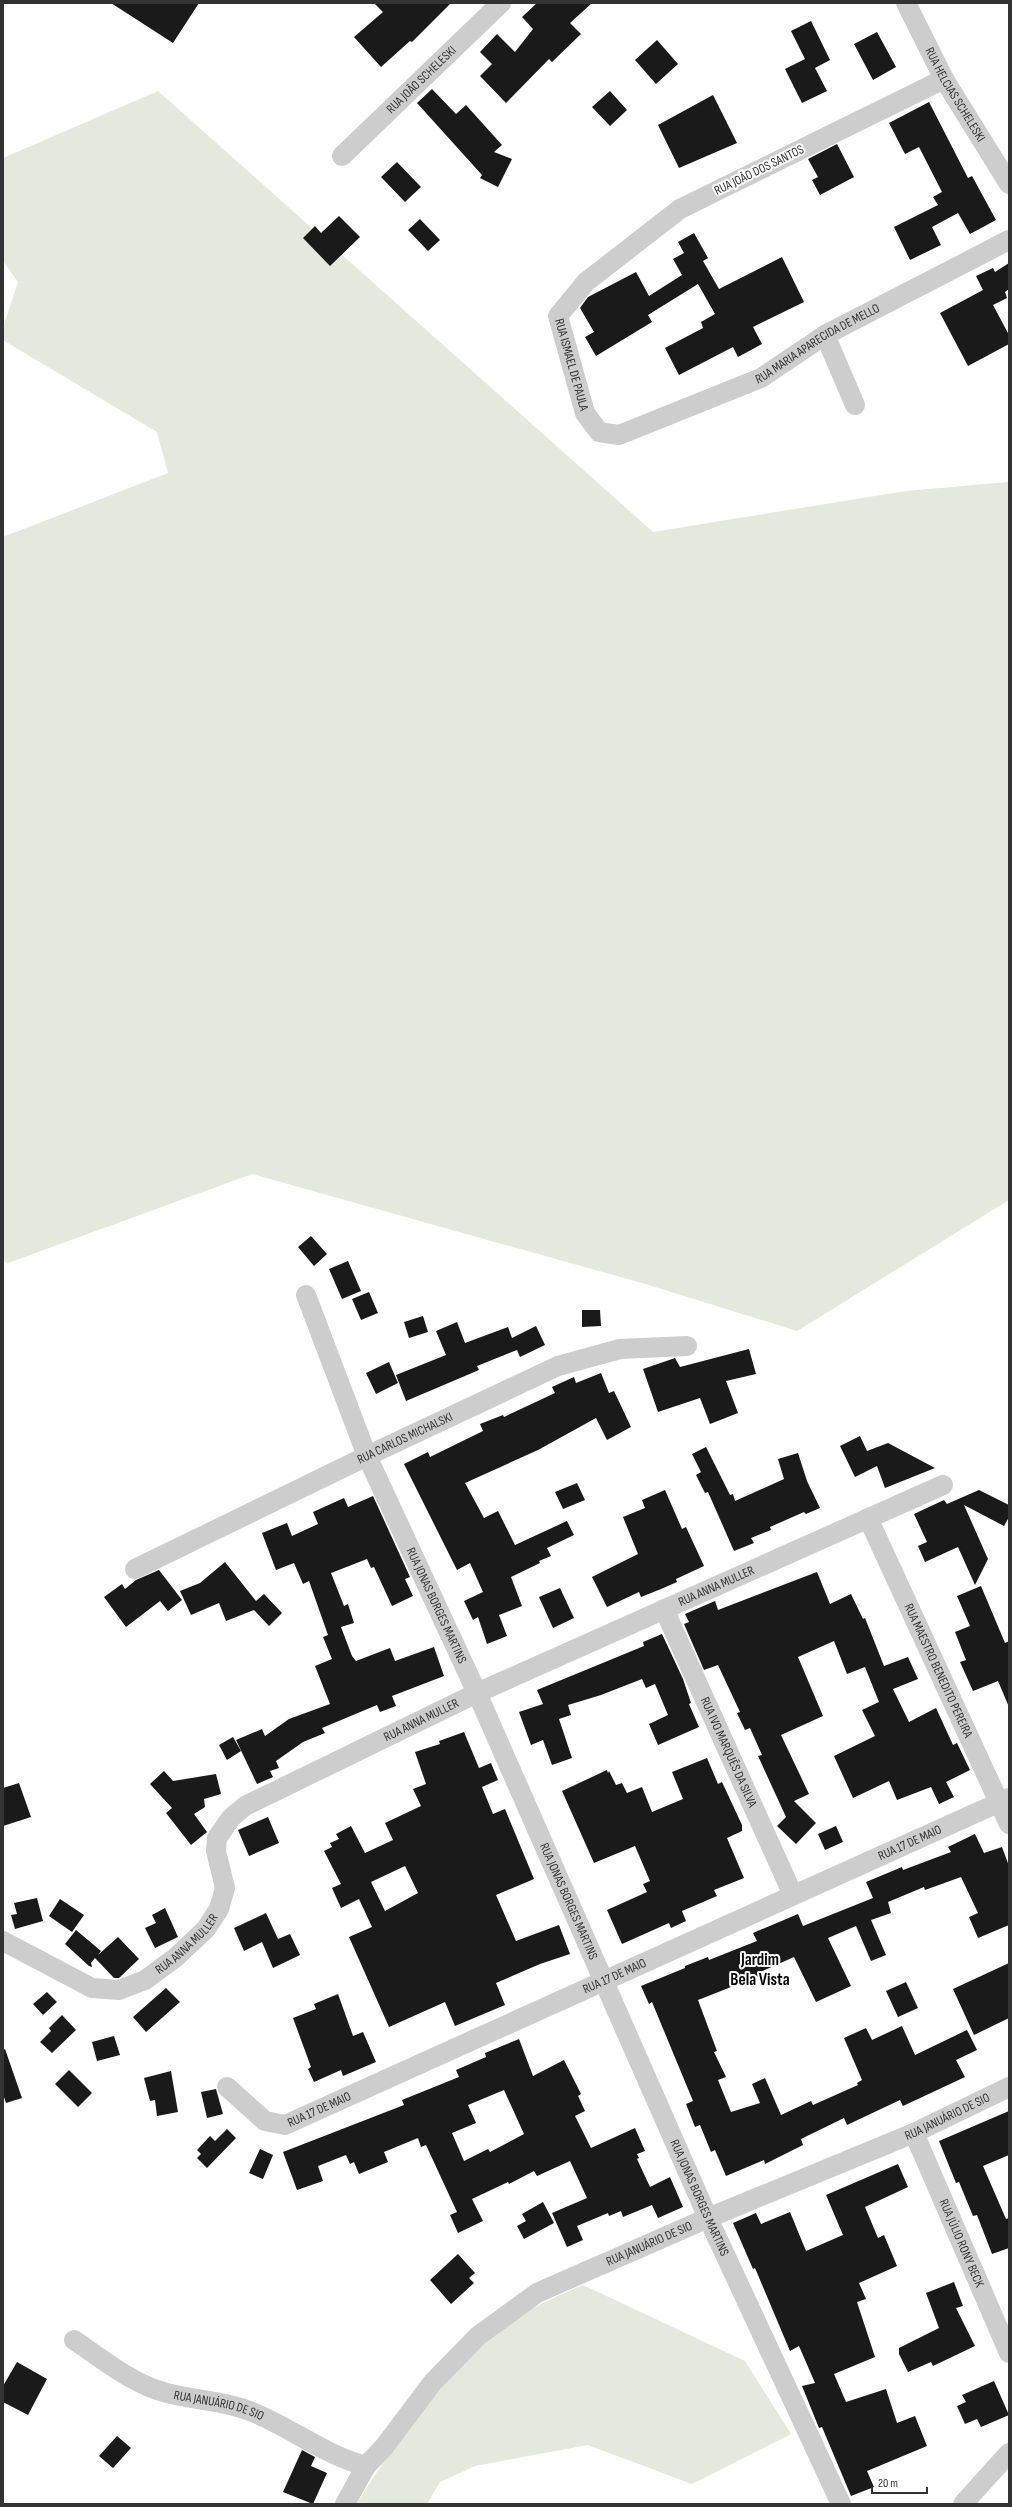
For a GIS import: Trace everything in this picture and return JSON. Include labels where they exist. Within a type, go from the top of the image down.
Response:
[{"type":"street","name":"RUA JOÃO SCHELESKI","points":[[342,156],[501,3]]},
{"type":"street","name":"RUA HELCIAS SCHELESKI","points":[[906,3],[944,79],[1009,184]]},
{"type":"street","name":"RUA JOÃO DOS SANTOS","points":[[586,282],[680,209],[944,79]]},
{"type":"street","name":"RUA MARIA APARECIDA DE MELLO","points":[[619,435],[761,378],[825,335],[1009,240]]},
{"type":"street","name":"RUA ISMAEL DE PAULA","points":[[586,282],[558,316],[585,413],[599,432],[619,435]]},
{"type":"street","points":[[825,335],[855,406]]},
{"type":"street","name":"RUA JONAS BORGES MARTINS","points":[[306,1295],[367,1456],[478,1692],[708,2218],[841,2504]]},
{"type":"street","name":"RUA CARLOS MICHALSKI","points":[[134,1569],[367,1456],[558,1366],[620,1349],[687,1346]]},
{"type":"street","name":"RUA ANNA MULLER","points":[[3,1940],[92,1988],[119,1990],[145,1980],[175,1958],[206,1929],[219,1909],[225,1888],[216,1850],[217,1838],[231,1818],[245,1806],[478,1692],[943,1485]]},
{"type":"street","name":"RUA MAESTRO BENEDITO PEREIRA","points":[[868,1518],[1004,1800],[1009,1824]]},
{"type":"street","name":"RUA IVO MARQUÊS DA SILVA","points":[[664,1609],[793,1895]]},
{"type":"street","name":"RUA 17 DE MAIO","points":[[227,2087],[265,2121],[285,2125],[1004,1800]]},
{"type":"street","name":"RUA JANUÁRIO DE SIO","points":[[345,2504],[366,2466],[384,2447],[433,2382],[478,2336],[537,2293],[708,2218],[914,2134],[1009,2087]]},
{"type":"street","name":"RUA JÚLIO RONY BECK","points":[[914,2134],[1009,2353]]},
{"type":"street","name":"RUA JANUÁRIO DE SIO","points":[[74,2340],[141,2384],[180,2396],[220,2402],[257,2414],[346,2461],[366,2466]]},
{"type":"street","points":[[963,2504],[1009,2454]]},
{"type":"shaded area","points":[[158,91],[653,532],[906,491],[1009,482],[1009,1200],[797,1331],[649,1285],[252,1174],[8,1263],[3,1261],[3,537],[168,473],[157,432],[3,340],[3,328],[18,282],[3,261],[3,158]]},
{"type":"shaded area","points":[[583,2285],[745,2361],[791,2434],[692,2484],[588,2445],[475,2466],[440,2482],[427,2504],[357,2504],[372,2479],[411,2424],[433,2397],[481,2347],[506,2326],[530,2310]]},
{"type":"building","points":[[111,3],[199,3],[173,43]]},
{"type":"building","points":[[374,3],[451,3],[412,42],[410,41],[381,67],[354,37],[383,12]]},
{"type":"building","points":[[537,3],[592,3],[570,23],[581,34],[552,62],[549,59],[506,103],[480,76],[492,64],[480,52],[497,34],[515,52],[533,29],[522,17]]},
{"type":"building","points":[[811,21],[830,60],[815,68],[827,91],[802,103],[785,69],[805,59],[791,31]]},
{"type":"building","points":[[877,32],[896,67],[873,80],[854,44]]},
{"type":"building","points":[[657,40],[678,64],[656,84],[635,60]]},
{"type":"building","points":[[432,89],[456,114],[466,105],[502,145],[494,152],[512,159],[498,187],[480,178],[482,175],[417,103]]},
{"type":"building","points":[[610,91],[627,110],[610,126],[592,107]]},
{"type":"building","points":[[713,95],[737,143],[679,168],[658,125]]},
{"type":"building","points":[[929,102],[968,178],[972,176],[996,220],[970,234],[958,213],[932,227],[941,245],[910,260],[894,227],[938,205],[933,197],[942,192],[919,147],[905,154],[889,123]]},
{"type":"building","points":[[837,144],[854,177],[820,195],[812,180],[818,177],[808,159]]},
{"type":"building","points":[[397,162],[421,187],[405,202],[381,177]]},
{"type":"building","points":[[339,216],[360,237],[330,266],[303,238],[315,226],[321,233]]},
{"type":"building","points":[[420,219],[440,240],[428,251],[408,230]]},
{"type":"building","points":[[694,233],[708,258],[703,261],[719,289],[782,257],[804,302],[753,327],[762,344],[738,357],[733,347],[679,375],[665,348],[703,328],[701,322],[715,314],[698,284],[648,315],[652,322],[596,356],[585,337],[594,332],[580,308],[588,297],[636,272],[649,296],[682,275],[673,259],[684,253],[678,242]]},
{"type":"building","points":[[1009,263],[1009,289],[1005,292],[1007,298],[993,305],[1009,335],[1009,344],[968,366],[940,313],[983,290],[976,276],[993,268],[995,272]]},
{"type":"building","points":[[311,1236],[327,1254],[314,1266],[298,1247]]},
{"type":"building","points":[[348,1261],[361,1291],[342,1299],[329,1269]]},
{"type":"building","points":[[369,1292],[378,1313],[361,1320],[352,1299]]},
{"type":"building","points":[[582,1310],[600,1310],[601,1326],[582,1327]]},
{"type":"building","points":[[423,1316],[428,1332],[409,1338],[404,1322]]},
{"type":"building","points":[[457,1322],[465,1343],[508,1327],[512,1338],[536,1326],[545,1345],[520,1357],[517,1350],[477,1366],[479,1370],[406,1401],[396,1375],[446,1355],[436,1331]]},
{"type":"building","points":[[749,1349],[756,1374],[726,1381],[738,1413],[710,1424],[700,1398],[658,1412],[643,1369],[675,1358],[680,1367]]},
{"type":"building","points":[[389,1362],[398,1383],[376,1394],[366,1373]]},
{"type":"building","points":[[601,1373],[609,1393],[614,1391],[631,1427],[607,1440],[596,1418],[538,1450],[465,1483],[484,1518],[498,1511],[515,1545],[567,1521],[574,1535],[547,1548],[551,1556],[511,1577],[522,1606],[499,1615],[507,1636],[487,1644],[478,1617],[473,1620],[464,1601],[483,1592],[470,1563],[457,1570],[404,1464],[428,1452],[430,1457],[483,1431],[480,1424],[503,1415],[504,1417],[555,1393],[552,1387],[574,1377],[576,1383]]},
{"type":"building","points":[[860,1436],[867,1451],[888,1443],[935,1468],[885,1488],[877,1466],[855,1477],[840,1446]]},
{"type":"building","points":[[706,1447],[730,1495],[733,1494],[735,1501],[784,1479],[778,1459],[798,1453],[807,1481],[820,1508],[806,1514],[804,1512],[770,1527],[771,1530],[751,1538],[754,1543],[734,1551],[708,1492],[705,1493],[696,1475],[701,1472],[692,1454]]},
{"type":"building","points":[[577,1483],[585,1500],[563,1509],[555,1492]]},
{"type":"building","points":[[665,1490],[682,1529],[686,1527],[704,1566],[676,1579],[677,1582],[661,1589],[641,1597],[639,1592],[607,1607],[592,1577],[638,1554],[623,1517],[645,1508],[642,1500]]},
{"type":"building","points":[[979,1490],[1009,1505],[1009,1517],[1004,1526],[964,1505],[988,1559],[975,1585],[958,1547],[925,1562],[918,1546],[927,1542],[914,1514],[944,1500],[947,1504]]},
{"type":"building","points":[[373,1496],[410,1577],[405,1579],[413,1596],[392,1606],[374,1567],[371,1568],[367,1559],[331,1573],[344,1606],[348,1604],[354,1623],[341,1627],[352,1656],[356,1661],[390,1648],[395,1661],[434,1647],[444,1676],[392,1696],[396,1706],[380,1712],[377,1705],[322,1728],[325,1733],[303,1742],[276,1761],[279,1768],[270,1771],[273,1777],[257,1784],[236,1740],[262,1729],[265,1736],[289,1719],[330,1704],[315,1666],[332,1659],[323,1637],[328,1635],[309,1581],[303,1584],[294,1563],[276,1570],[262,1533],[287,1523],[292,1536],[318,1524],[313,1512],[344,1498],[348,1507]]},
{"type":"building","points":[[225,1562],[256,1601],[264,1594],[282,1613],[269,1626],[254,1610],[226,1621],[219,1603],[191,1615],[180,1591],[200,1583]]},
{"type":"building","points":[[159,1570],[182,1600],[168,1611],[160,1601],[126,1627],[104,1597],[122,1584],[125,1589],[136,1580]]},
{"type":"building","points":[[817,1572],[830,1604],[851,1594],[863,1619],[865,1618],[884,1666],[908,1657],[918,1679],[893,1689],[909,1722],[936,1708],[953,1745],[957,1743],[970,1770],[946,1782],[954,1797],[939,1804],[931,1787],[897,1800],[889,1781],[853,1798],[834,1756],[875,1736],[862,1710],[879,1702],[865,1667],[847,1674],[834,1641],[798,1657],[823,1716],[781,1735],[809,1794],[794,1801],[816,1823],[796,1844],[777,1826],[786,1817],[758,1756],[762,1755],[750,1728],[745,1730],[737,1713],[740,1712],[718,1665],[704,1670],[684,1624],[689,1622],[685,1614],[715,1601],[718,1610]]},
{"type":"building","points":[[981,1586],[1005,1643],[1009,1641],[1009,1707],[998,1681],[973,1691],[960,1662],[966,1660],[955,1632],[970,1626],[957,1596]]},
{"type":"building","points":[[560,1588],[574,1618],[553,1628],[539,1597]]},
{"type":"building","points":[[662,1634],[683,1679],[691,1703],[689,1704],[699,1727],[658,1745],[649,1724],[668,1715],[655,1684],[646,1688],[642,1679],[601,1695],[568,1705],[571,1715],[559,1719],[572,1758],[552,1765],[543,1740],[531,1745],[519,1712],[543,1704],[537,1690],[644,1646],[643,1642]]},
{"type":"building","points":[[464,1732],[479,1768],[491,1763],[498,1780],[482,1787],[493,1814],[505,1809],[534,1879],[496,1895],[516,1941],[559,1925],[570,1954],[540,1964],[496,1983],[505,2005],[455,2026],[445,2002],[389,2027],[349,1937],[372,1927],[359,1899],[341,1908],[332,1888],[341,1884],[324,1851],[332,1847],[330,1843],[339,1839],[336,1834],[351,1826],[365,1853],[393,1840],[385,1823],[421,1806],[413,1789],[426,1784],[415,1752],[440,1744],[439,1741]],"holes":[[[405,1866],[418,1893],[385,1911],[371,1882]]]},
{"type":"building","points":[[233,1737],[241,1751],[227,1760],[219,1745]]},
{"type":"building","points":[[707,1758],[718,1784],[722,1782],[742,1825],[742,1831],[727,1838],[744,1878],[714,1890],[717,1896],[682,1911],[686,1921],[671,1928],[669,1923],[622,1944],[607,1910],[647,1892],[643,1884],[650,1881],[635,1846],[594,1863],[562,1791],[607,1770],[608,1773],[609,1771],[616,1785],[622,1783],[627,1793],[642,1787],[652,1812],[683,1799],[672,1772]]},
{"type":"building","points":[[164,1771],[173,1781],[216,1774],[221,1794],[204,1799],[205,1807],[194,1814],[207,1832],[191,1845],[166,1813],[172,1808],[150,1784]]},
{"type":"building","points":[[19,1783],[31,1817],[3,1826],[3,1788]]},
{"type":"building","points":[[268,1817],[279,1843],[249,1856],[238,1830]]},
{"type":"building","points":[[836,1826],[843,1842],[825,1850],[818,1834]]},
{"type":"building","points":[[975,1834],[984,1853],[1002,1847],[1009,1866],[1009,1925],[978,1938],[969,1917],[978,1913],[961,1877],[925,1890],[924,1887],[888,1902],[891,1913],[871,1920],[886,1955],[871,1961],[856,1926],[828,1938],[851,1986],[816,2002],[794,1957],[758,1973],[759,1976],[698,2000],[717,2051],[714,2052],[726,2077],[718,2080],[731,2112],[760,2103],[752,2084],[765,2078],[781,2115],[811,2101],[813,2105],[858,2085],[857,2083],[862,2080],[844,2038],[866,2028],[872,2040],[902,2026],[915,2055],[967,2030],[977,2050],[956,2060],[965,2077],[903,2106],[900,2100],[847,2125],[844,2118],[801,2139],[803,2145],[765,2164],[764,2160],[726,2176],[715,2150],[711,2152],[700,2125],[695,2127],[686,2104],[693,2101],[652,2002],[649,2004],[641,1986],[708,1957],[709,1960],[757,1941],[753,1933],[798,1914],[803,1926],[873,1898],[866,1882],[902,1867],[903,1870],[951,1852],[948,1847]]},
{"type":"building","points":[[37,1898],[43,1921],[15,1929],[11,1915],[17,1914],[14,1903]]},
{"type":"building","points":[[60,1899],[84,1915],[72,1932],[49,1916]]},
{"type":"building","points":[[165,1908],[178,1937],[155,1948],[145,1928],[156,1923],[152,1915]]},
{"type":"building","points":[[266,1913],[278,1939],[290,1934],[300,1955],[273,1968],[262,1942],[244,1951],[234,1928]]},
{"type":"building","points":[[76,1930],[101,1951],[98,1955],[118,1937],[139,1959],[119,1978],[114,1978],[95,1958],[91,1963],[92,1967],[89,1966],[65,1944]]},
{"type":"building","points":[[1009,1963],[1009,2018],[974,2035],[953,1989]]},
{"type":"building","points":[[906,1982],[918,2008],[898,2017],[886,1991]]},
{"type":"building","points":[[166,1988],[180,2002],[146,2032],[133,2017]]},
{"type":"building","points":[[47,1992],[57,2002],[43,2015],[33,2004]]},
{"type":"building","points":[[338,1994],[353,2036],[363,2032],[376,2062],[343,2076],[341,2070],[314,2082],[308,2069],[311,2067],[293,2018],[316,2009],[314,2004]]},
{"type":"building","points":[[62,2015],[76,2030],[52,2053],[40,2042],[51,2031],[49,2028]]},
{"type":"building","points":[[114,2036],[120,2055],[97,2061],[92,2042]]},
{"type":"building","points":[[519,2039],[533,2076],[564,2060],[581,2094],[578,2096],[585,2111],[575,2116],[591,2148],[635,2128],[645,2151],[637,2154],[639,2158],[637,2159],[650,2187],[670,2177],[683,2207],[658,2218],[652,2205],[623,2217],[621,2211],[609,2216],[608,2213],[577,2226],[583,2240],[567,2247],[552,2213],[587,2198],[570,2161],[537,2176],[534,2171],[509,2184],[508,2182],[472,2199],[483,2221],[458,2233],[450,2215],[457,2212],[426,2145],[421,2147],[418,2138],[384,2152],[388,2162],[359,2174],[354,2162],[350,2164],[346,2155],[318,2166],[323,2181],[297,2190],[283,2152],[404,2105],[402,2100],[459,2077],[456,2070],[486,2057],[485,2053]],"holes":[[[504,2090],[524,2134],[490,2152],[488,2149],[464,2161],[452,2133],[476,2123],[468,2105]]]},
{"type":"building","points":[[5,2049],[22,2098],[6,2103],[3,2094],[3,2050]]},
{"type":"building","points":[[69,2070],[92,2093],[78,2107],[55,2084]]},
{"type":"building","points":[[171,2071],[178,2112],[157,2116],[155,2100],[150,2101],[144,2078]]},
{"type":"building","points":[[216,2089],[223,2114],[207,2118],[201,2092]]},
{"type":"building","points":[[1009,2111],[1009,2155],[983,2166],[1006,2219],[1009,2218],[1009,2248],[992,2254],[977,2215],[973,2216],[959,2182],[956,2183],[939,2141]]},
{"type":"building","points":[[227,2129],[236,2138],[207,2168],[197,2158],[201,2154],[197,2150],[210,2136],[215,2141]]},
{"type":"building","points":[[260,2149],[273,2155],[263,2179],[249,2173]]},
{"type":"building","points":[[898,2164],[908,2187],[865,2207],[878,2238],[884,2235],[897,2266],[859,2283],[866,2299],[857,2302],[875,2357],[834,2374],[846,2402],[886,2389],[897,2423],[915,2416],[927,2446],[867,2471],[874,2487],[851,2496],[822,2427],[819,2428],[802,2386],[815,2383],[799,2346],[790,2351],[755,2268],[753,2269],[733,2223],[756,2213],[761,2224],[790,2212],[806,2251],[843,2235],[826,2195]]},
{"type":"building","points":[[543,2202],[554,2223],[524,2239],[517,2226],[526,2221],[522,2214]]},
{"type":"building","points":[[458,2254],[475,2273],[469,2278],[474,2283],[451,2304],[430,2280]]},
{"type":"building","points":[[954,2282],[963,2306],[956,2308],[975,2346],[933,2366],[931,2362],[908,2372],[899,2354],[899,2348],[939,2328],[926,2293]]},
{"type":"building","points":[[17,2362],[47,2379],[28,2415],[3,2402],[3,2386]]},
{"type":"building","points":[[994,2381],[1009,2415],[981,2427],[977,2419],[965,2424],[957,2406],[966,2402],[962,2395]]},
{"type":"building","points":[[117,2436],[131,2448],[113,2468],[99,2456]]},
{"type":"building","points":[[302,2450],[315,2457],[311,2466],[327,2473],[313,2504],[283,2492]]},
{"type":"district","name":"Jardim Bela Vista","points":[[760,1970]]}]
